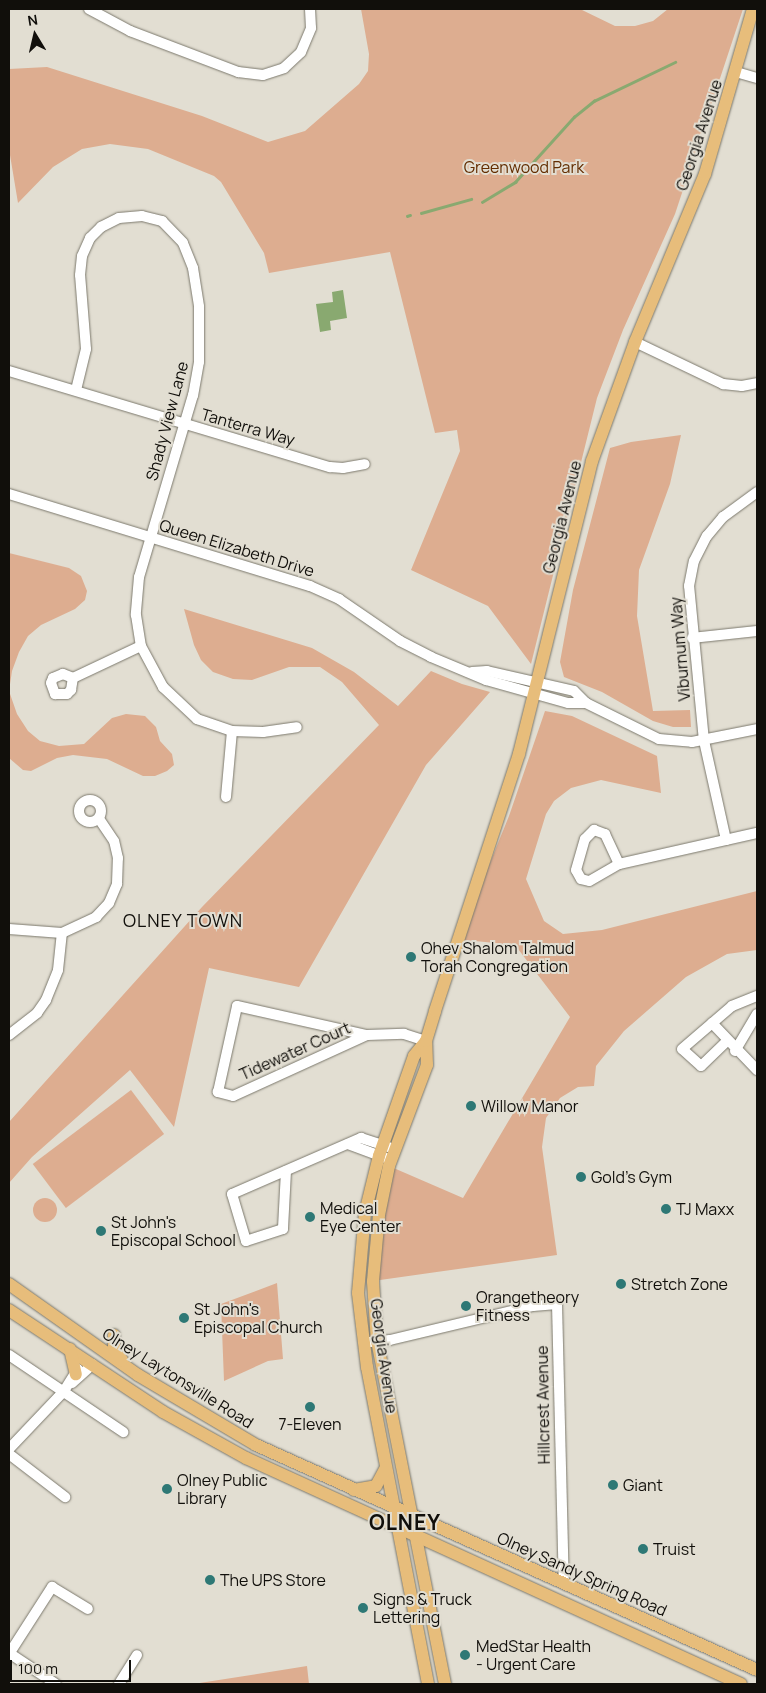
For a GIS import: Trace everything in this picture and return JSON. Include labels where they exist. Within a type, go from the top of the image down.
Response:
[{"type":"main road","name":"Georgia Avenue","points":[[445,1684],[377,1342],[373,1293],[374,1250],[387,1153],[414,1056],[426,1041],[511,780],[536,688],[592,461],[635,342],[699,191],[736,72],[753,9]]},
{"type":"main road","name":"Georgia Avenue","points":[[387,1153],[373,1181],[360,1250],[358,1294],[362,1342],[428,1684]]},
{"type":"main road","name":"Olney Laytonsville Road","points":[[9,1284],[126,1366],[234,1434],[351,1490],[394,1508]]},
{"type":"main road","name":"Olney Laytonsville Road","points":[[9,1310],[203,1436],[296,1483],[397,1528]]},
{"type":"main road","points":[[114,1335],[114,1349],[126,1366]]},
{"type":"main road","points":[[70,1350],[70,1383]]},
{"type":"main road","points":[[351,1490],[376,1486],[381,1481],[386,1467]]},
{"type":"main road","name":"Olney Sandy Spring Road","points":[[394,1508],[757,1670]]},
{"type":"main road","name":"Olney Sandy Spring Road","points":[[397,1528],[741,1684]]},
{"type":"main road","points":[[424,1575],[430,1555],[457,1554]]},
{"type":"street","points":[[89,9],[158,42],[238,72],[263,75],[284,68],[301,52],[311,28],[310,9]]},
{"type":"street","points":[[736,72],[757,78]]},
{"type":"street","name":"Shady View Lane","points":[[76,390],[86,349],[80,276],[82,256],[90,238],[110,221],[132,216],[153,218],[169,226],[183,242],[193,268],[198,296],[199,362],[184,424],[150,537],[136,599],[141,646],[163,687],[182,708],[196,719],[232,731],[263,732],[297,726]]},
{"type":"street","points":[[635,342],[723,384],[742,386],[757,382]]},
{"type":"street","name":"Tanterra Way","points":[[9,371],[330,467],[342,468],[365,464]]},
{"type":"street","name":"Viburnum Way","points":[[726,840],[704,741],[692,638],[689,586],[694,561],[707,536],[723,517],[757,492]]},
{"type":"street","name":"Queen Elizabeth Drive","points":[[9,494],[310,586],[339,599],[400,641],[471,672],[487,671],[536,688],[574,691],[586,703],[659,739],[704,741],[757,729]]},
{"type":"street","points":[[692,638],[757,631]]},
{"type":"street","points":[[73,678],[141,646]]},
{"type":"street","points":[[226,797],[232,731]]},
{"type":"street","points":[[9,929],[62,933],[96,917],[109,903],[117,884],[118,858],[114,840],[99,819]]},
{"type":"street","points":[[618,864],[605,834],[596,830],[587,836],[576,870],[581,880],[589,881],[618,864],[757,833]]},
{"type":"street","points":[[9,1035],[37,1013],[46,1000],[58,970],[62,933]]},
{"type":"street","points":[[727,1042],[701,1066],[682,1049],[732,1006],[757,996]]},
{"type":"street","name":"Tidewater Court","points":[[367,1035],[233,1096],[218,1092],[237,1006],[367,1035],[404,1034],[426,1041]]},
{"type":"street","points":[[736,1051],[757,1014]]},
{"type":"street","points":[[712,1023],[727,1042],[757,1070]]},
{"type":"street","points":[[286,1171],[283,1229],[246,1241],[232,1194],[361,1138],[387,1153]]},
{"type":"street","name":"Hillcrest Avenue","points":[[362,1342],[377,1342],[533,1306],[557,1304],[564,1584]]},
{"type":"street","points":[[9,1354],[70,1383],[123,1432]]},
{"type":"street","points":[[9,1449],[89,1362]]},
{"type":"street","points":[[9,1454],[65,1497]]},
{"type":"street","points":[[56,1684],[9,1654],[52,1587],[88,1610]]},
{"type":"street","points":[[119,1684],[137,1655]]},
{"type":"green space","name":"Greenwood Park","points":[[361,9],[580,9],[615,26],[635,26],[653,21],[668,9],[743,9],[675,214],[623,330],[597,398],[531,664],[488,606],[411,570],[460,451],[457,430],[435,433],[390,252],[269,273],[264,253],[221,182],[214,176],[148,149],[110,144],[82,149],[53,167],[18,203],[9,149],[9,69],[47,67],[202,116],[268,142],[305,131],[359,84],[368,71],[369,54]]},
{"type":"green space","points":[[681,435],[670,484],[639,570],[637,616],[653,711],[690,710],[691,727],[673,727],[653,721],[602,692],[564,677],[560,662],[573,590],[610,448],[631,442]]},
{"type":"green space","points":[[9,553],[69,568],[81,576],[87,591],[85,600],[75,609],[41,625],[28,636],[19,652],[12,671],[9,691]]},
{"type":"green space","points":[[184,609],[312,648],[354,672],[398,706],[431,671],[462,684],[490,692],[426,765],[299,987],[209,968],[174,1127],[130,1070],[32,1157],[9,1183],[9,1122],[202,907],[379,725],[342,682],[320,667],[289,667],[252,680],[233,679],[213,672],[201,660],[194,645]]},
{"type":"green space","points":[[9,691],[17,714],[28,731],[40,741],[59,746],[84,744],[112,718],[126,714],[145,716],[156,727],[160,741],[172,754],[174,765],[167,771],[155,776],[143,776],[107,759],[73,755],[57,758],[31,771],[23,770],[9,758]]},
{"type":"green space","points":[[545,711],[572,716],[657,756],[661,793],[601,780],[571,788],[554,801],[546,814],[526,879],[544,921],[563,934],[602,930],[757,891],[757,950],[727,954],[686,977],[624,1031],[596,1066],[594,1086],[578,1087],[560,1098],[546,1118],[542,1147],[557,1255],[373,1281],[389,1166],[463,1198],[570,1017],[515,945],[475,941],[457,944],[509,816]]},
{"type":"green space","points":[[131,1090],[164,1134],[66,1208],[33,1164]]},
{"type":"green space","points":[[45,1198],[50,1199],[56,1205],[56,1215],[50,1221],[45,1222],[40,1221],[34,1215],[33,1210],[34,1205],[40,1199]]},
{"type":"green space","points":[[277,1283],[283,1359],[268,1361],[224,1381],[221,1304]]},
{"type":"green space","points":[[307,1666],[309,1684],[193,1684],[251,1675]]},
{"type":"shaded area","points":[[343,290],[347,318],[330,321],[331,330],[320,332],[316,304],[333,302],[332,292]]},
{"type":"waterway","points":[[482,202],[515,182],[574,117],[594,101],[675,62]]},
{"type":"waterway","points":[[421,213],[471,199]]},
{"type":"place","name":"Ohev Shalom Talmud Torah Congregation","points":[[411,957]]},
{"type":"place","name":"Willow Manor","points":[[471,1106]]},
{"type":"place","name":"Gold's Gym","points":[[581,1177]]},
{"type":"place","name":"TJ Maxx","points":[[666,1209]]},
{"type":"place","name":"Medical Eye Center","points":[[310,1217]]},
{"type":"place","name":"St John's Episcopal School","points":[[101,1231]]},
{"type":"place","name":"Stretch Zone","points":[[621,1284]]},
{"type":"place","name":"Orangetheory Fitness","points":[[466,1306]]},
{"type":"place","name":"St John's Episcopal Church","points":[[184,1318]]},
{"type":"place","name":"7-Eleven","points":[[310,1407]]},
{"type":"place","name":"Giant","points":[[613,1485]]},
{"type":"place","name":"Olney Public Library","points":[[167,1489]]},
{"type":"place","name":"Truist","points":[[643,1549]]},
{"type":"place","name":"The UPS Store","points":[[210,1580]]},
{"type":"place","name":"Signs & Truck Lettering","points":[[363,1608]]},
{"type":"place","name":"MedStar Health - Urgent Care","points":[[465,1655]]},
{"type":"district","name":"OLNEY TOWN","points":[[183,920]]},
{"type":"district","name":"OLNEY","points":[[405,1522]]}]
